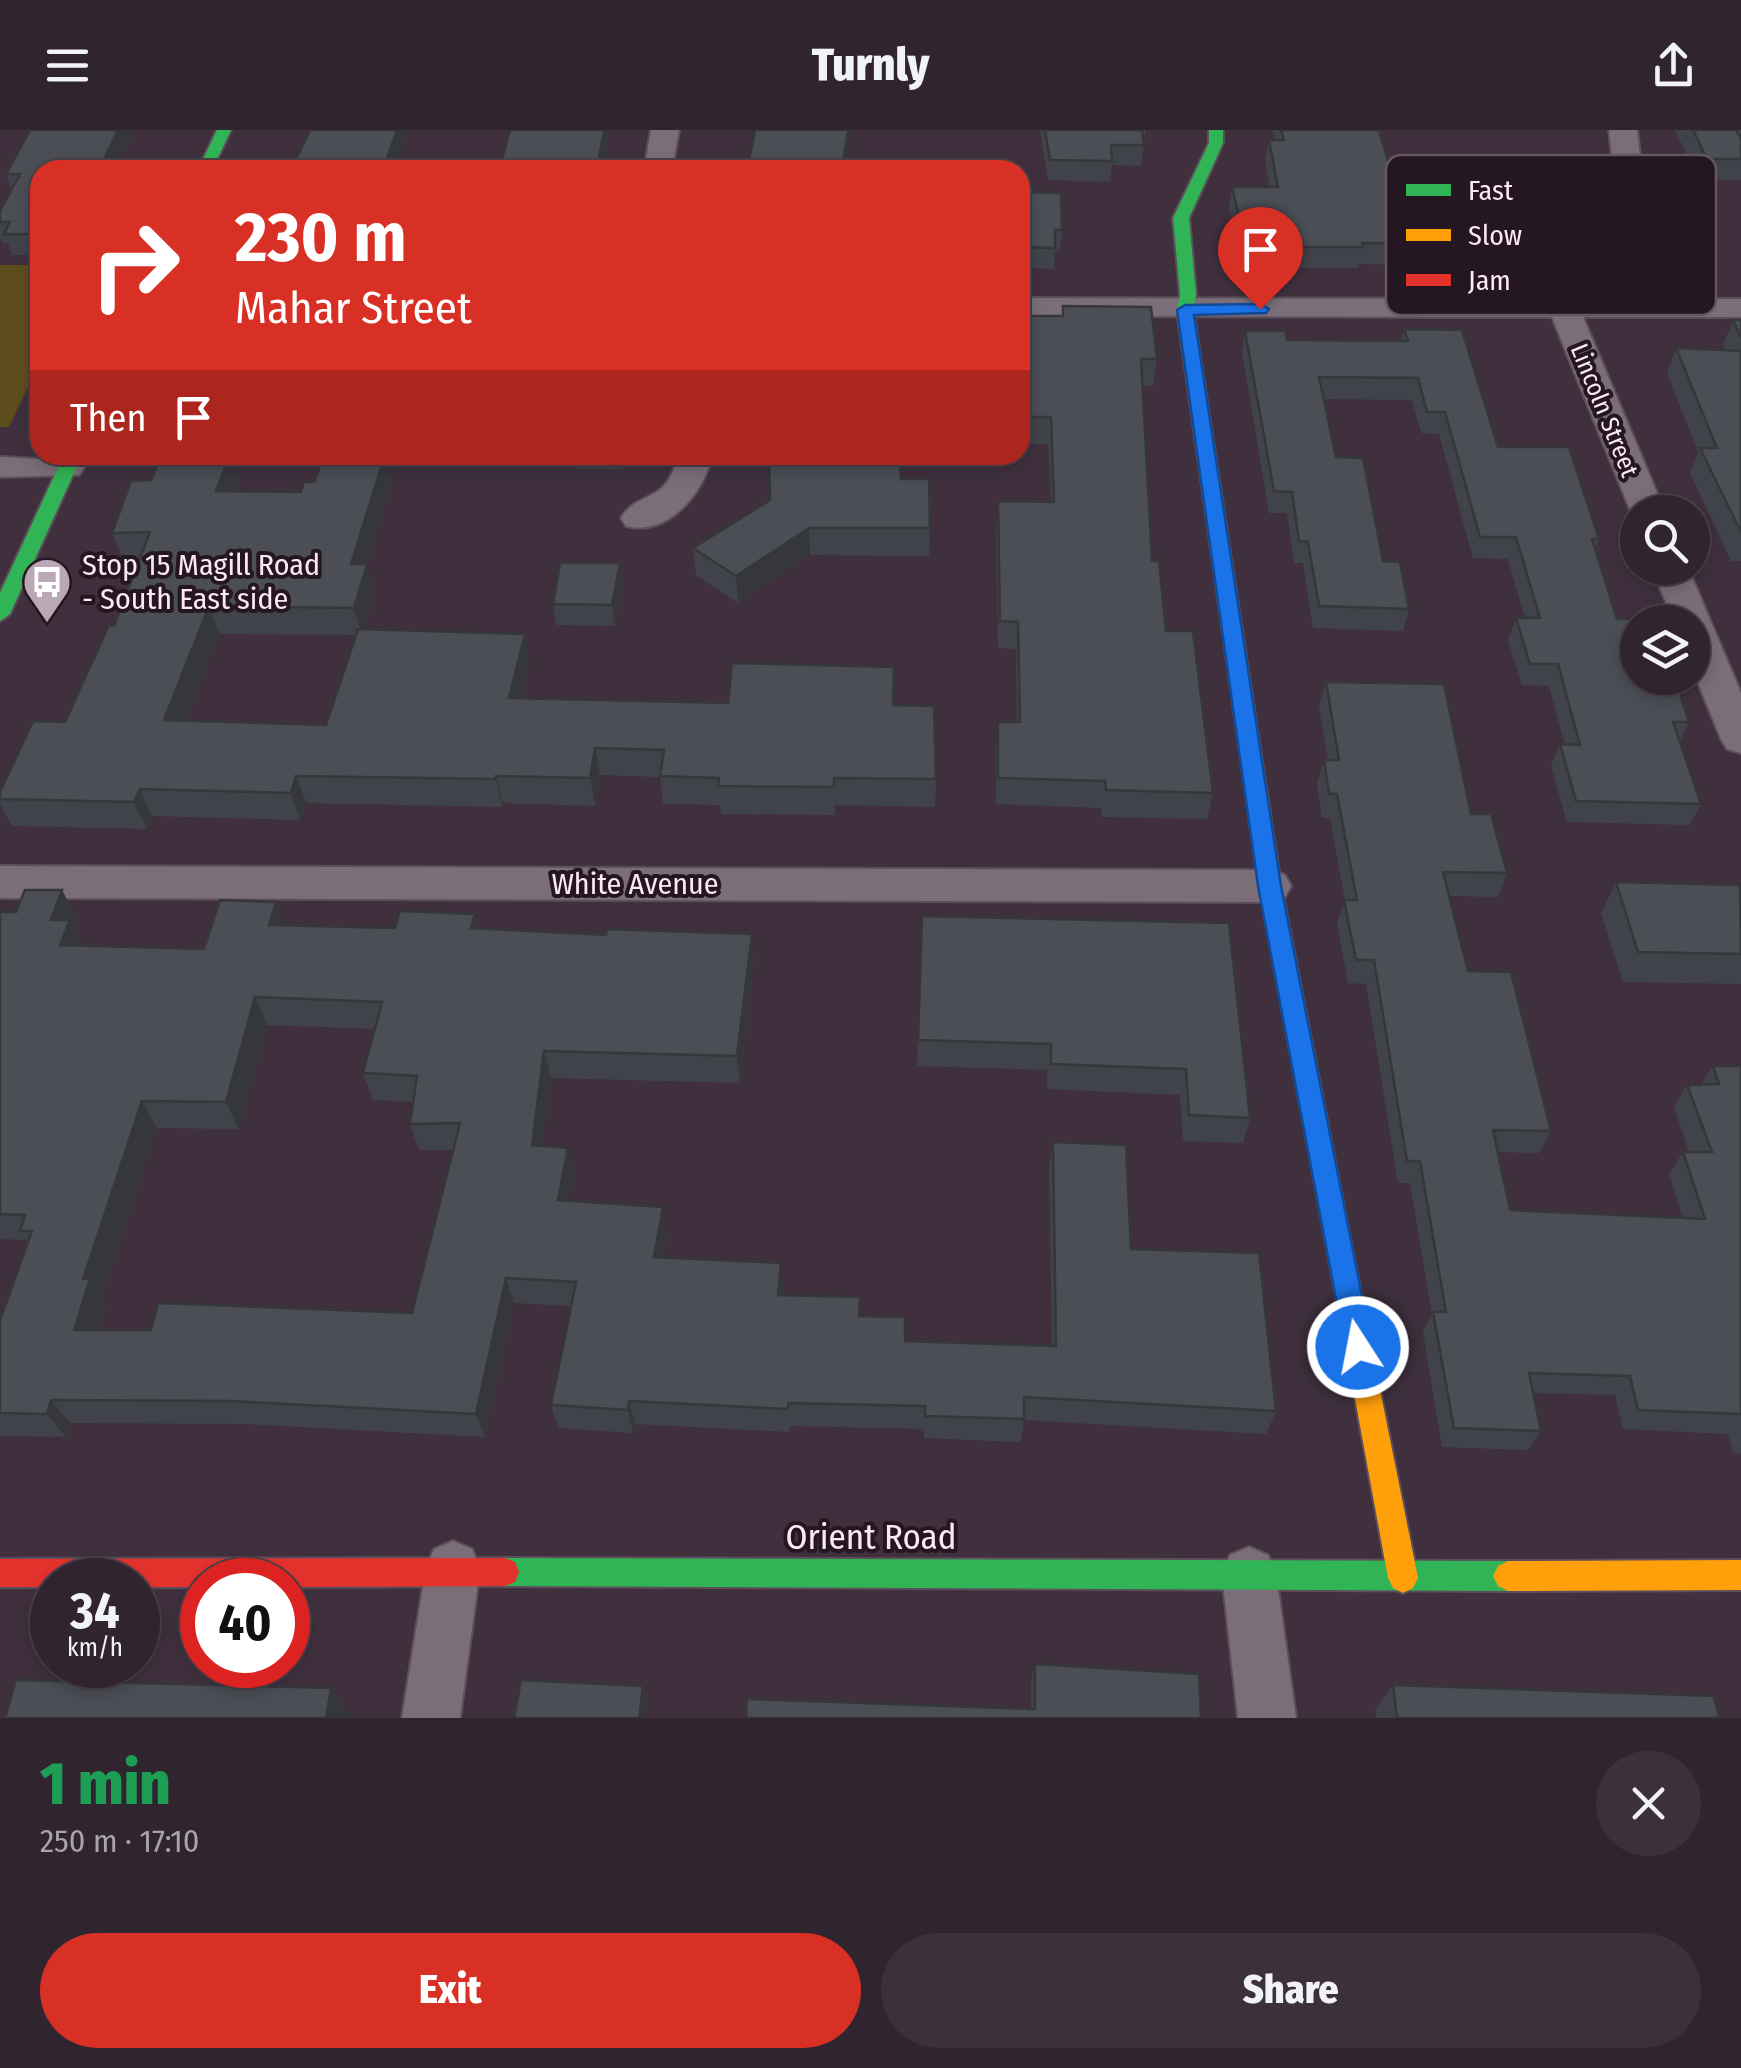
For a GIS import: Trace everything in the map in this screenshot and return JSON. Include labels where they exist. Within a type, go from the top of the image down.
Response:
[{"type":"street","points":[[210,160],[224,130]]},
{"type":"street","points":[[660,160],[665,130]]},
{"type":"street","points":[[1216,130],[1216,142],[1181,218],[1188,294],[1185,310],[1270,886],[1403,1578]]},
{"type":"street","points":[[1623,130],[1626,155]]},
{"type":"street","points":[[1030,307],[1386,308]]},
{"type":"street","points":[[1716,308],[1741,308]]},
{"type":"street","name":"Lincoln Street","points":[[1566,315],[1641,495]]},
{"type":"street","points":[[0,467],[30,465]]},
{"type":"street","points":[[0,614],[69,465]]},
{"type":"street","points":[[638,518],[674,501],[685,486],[692,465]]},
{"type":"street","points":[[1677,585],[1741,739]]},
{"type":"street","name":"White Avenue","points":[[0,882],[1270,886]]},
{"type":"street","points":[[431,1718],[453,1568]]},
{"type":"street","name":"Orient Road","points":[[0,1574],[453,1568],[1403,1578],[1741,1574]]},
{"type":"street","points":[[1249,1574],[1268,1718]]},
{"type":"shaded area","points":[[0,265],[30,265],[30,383],[9,427],[0,427]]},
{"type":"building","points":[[30,130],[118,130],[104,160],[30,160],[30,234],[4,234],[10,222],[0,222],[0,211],[20,174],[6,174]]},
{"type":"building","points":[[310,130],[397,130],[386,160],[296,160]]},
{"type":"building","points":[[510,130],[604,130],[599,160],[502,160]]},
{"type":"building","points":[[755,130],[848,130],[844,160],[749,160]]},
{"type":"building","points":[[1045,130],[1142,130],[1144,145],[1111,145],[1112,161],[1050,160]]},
{"type":"building","points":[[1281,130],[1379,130],[1386,155],[1386,243],[1246,247],[1232,187],[1278,187],[1269,140],[1284,140]]},
{"type":"building","points":[[1693,130],[1736,130],[1741,139],[1741,159],[1705,155]]},
{"type":"building","points":[[1030,192],[1061,193],[1062,230],[1055,230],[1055,248],[1030,247]]},
{"type":"building","points":[[1063,306],[1151,307],[1157,359],[1141,359],[1152,561],[1159,561],[1166,631],[1193,631],[1213,793],[1106,790],[1105,781],[998,778],[998,722],[1020,722],[1018,622],[1000,621],[998,501],[1054,502],[1051,417],[1030,417],[1030,316],[1063,316]]},
{"type":"building","points":[[1733,320],[1741,320],[1741,338]]},
{"type":"building","points":[[1404,329],[1462,330],[1498,447],[1569,447],[1599,539],[1592,539],[1620,619],[1620,695],[1680,695],[1689,722],[1673,722],[1701,804],[1576,801],[1560,744],[1580,745],[1558,664],[1530,664],[1516,618],[1540,618],[1516,537],[1480,537],[1445,412],[1427,412],[1418,378],[1319,377],[1336,457],[1363,458],[1383,561],[1400,562],[1409,609],[1319,606],[1308,542],[1299,541],[1292,492],[1274,491],[1245,331],[1285,331],[1287,340],[1408,341]]},
{"type":"building","points":[[1676,348],[1741,351],[1741,532],[1700,448],[1717,448]]},
{"type":"building","points":[[157,465],[226,465],[216,491],[301,492],[304,482],[314,482],[320,465],[382,465],[351,564],[367,564],[354,608],[209,606],[164,720],[326,725],[358,629],[525,634],[509,698],[728,703],[732,663],[894,667],[893,705],[934,706],[936,779],[834,778],[834,787],[718,786],[719,778],[660,776],[664,750],[595,748],[590,778],[296,776],[291,793],[140,789],[134,802],[0,799],[33,721],[65,722],[109,625],[114,626],[150,532],[112,533],[131,481],[151,480]]},
{"type":"building","points":[[769,465],[900,465],[901,479],[929,479],[930,528],[809,528],[736,576],[693,548],[770,500]]},
{"type":"building","points":[[560,563],[620,563],[612,605],[553,604]]},
{"type":"building","points":[[1326,682],[1444,684],[1471,814],[1491,814],[1507,873],[1443,872],[1468,971],[1511,972],[1551,1131],[1493,1130],[1510,1210],[1705,1219],[1683,1152],[1712,1152],[1687,1085],[1719,1084],[1713,1066],[1741,1066],[1741,1414],[1638,1410],[1630,1376],[1529,1373],[1541,1431],[1454,1428],[1433,1312],[1446,1312],[1420,1161],[1407,1161],[1374,960],[1356,960],[1344,900],[1357,900],[1337,794],[1329,794],[1324,760],[1339,760]]},
{"type":"building","points":[[1616,882],[1740,885],[1741,954],[1638,952]]},
{"type":"building","points":[[25,890],[62,890],[51,920],[70,920],[60,945],[204,949],[220,900],[276,902],[269,925],[395,928],[400,911],[475,914],[471,928],[606,935],[607,929],[752,934],[737,1056],[544,1051],[532,1145],[568,1148],[558,1200],[663,1207],[654,1257],[781,1263],[778,1295],[860,1297],[859,1316],[905,1317],[905,1341],[1056,1346],[1053,1142],[1126,1145],[1131,1249],[1259,1253],[1276,1411],[1024,1397],[1024,1419],[925,1416],[925,1406],[788,1403],[788,1409],[629,1401],[628,1410],[551,1405],[576,1282],[506,1278],[476,1414],[232,1401],[51,1400],[47,1414],[0,1413],[0,1320],[32,1231],[20,1231],[25,1215],[0,1214],[0,912],[16,912]],"holes":[[[255,997],[382,1002],[363,1073],[417,1076],[410,1124],[460,1123],[412,1313],[158,1303],[151,1330],[74,1330],[90,1279],[83,1279],[142,1101],[226,1102]]]},
{"type":"building","points":[[922,916],[1229,923],[1250,1118],[1189,1115],[1186,1069],[1051,1064],[1051,1044],[918,1040]]},
{"type":"building","points":[[1035,1664],[1199,1674],[1201,1718],[746,1718],[747,1699],[1035,1709]]},
{"type":"building","points":[[16,1680],[30,1680],[30,1688],[160,1688],[160,1684],[180,1684],[180,1688],[331,1688],[326,1718],[5,1718]]},
{"type":"building","points":[[521,1680],[643,1686],[639,1718],[514,1718]]},
{"type":"building","points":[[1393,1685],[1714,1696],[1719,1718],[1397,1718]]},
{"type":"traffic: fast","points":[[210,160],[224,130]]},
{"type":"traffic: fast","points":[[1216,130],[1216,143],[1181,218],[1188,294],[1185,310],[1270,886],[1360,1355]]},
{"type":"traffic: fast","points":[[0,614],[68,465]]},
{"type":"traffic: fast","points":[[505,1572],[1508,1576]]},
{"type":"traffic: slow","points":[[1360,1355],[1403,1578]]},
{"type":"traffic: slow","points":[[1508,1576],[1741,1575]]},
{"type":"traffic: jam","points":[[0,1573],[505,1572]]},
{"type":"place","name":"Stop 15 Magill Road - South East side","points":[[47,624]]},
{"type":"route","points":[[1260,309],[1185,310],[1270,886],[1358,1347]]}]
